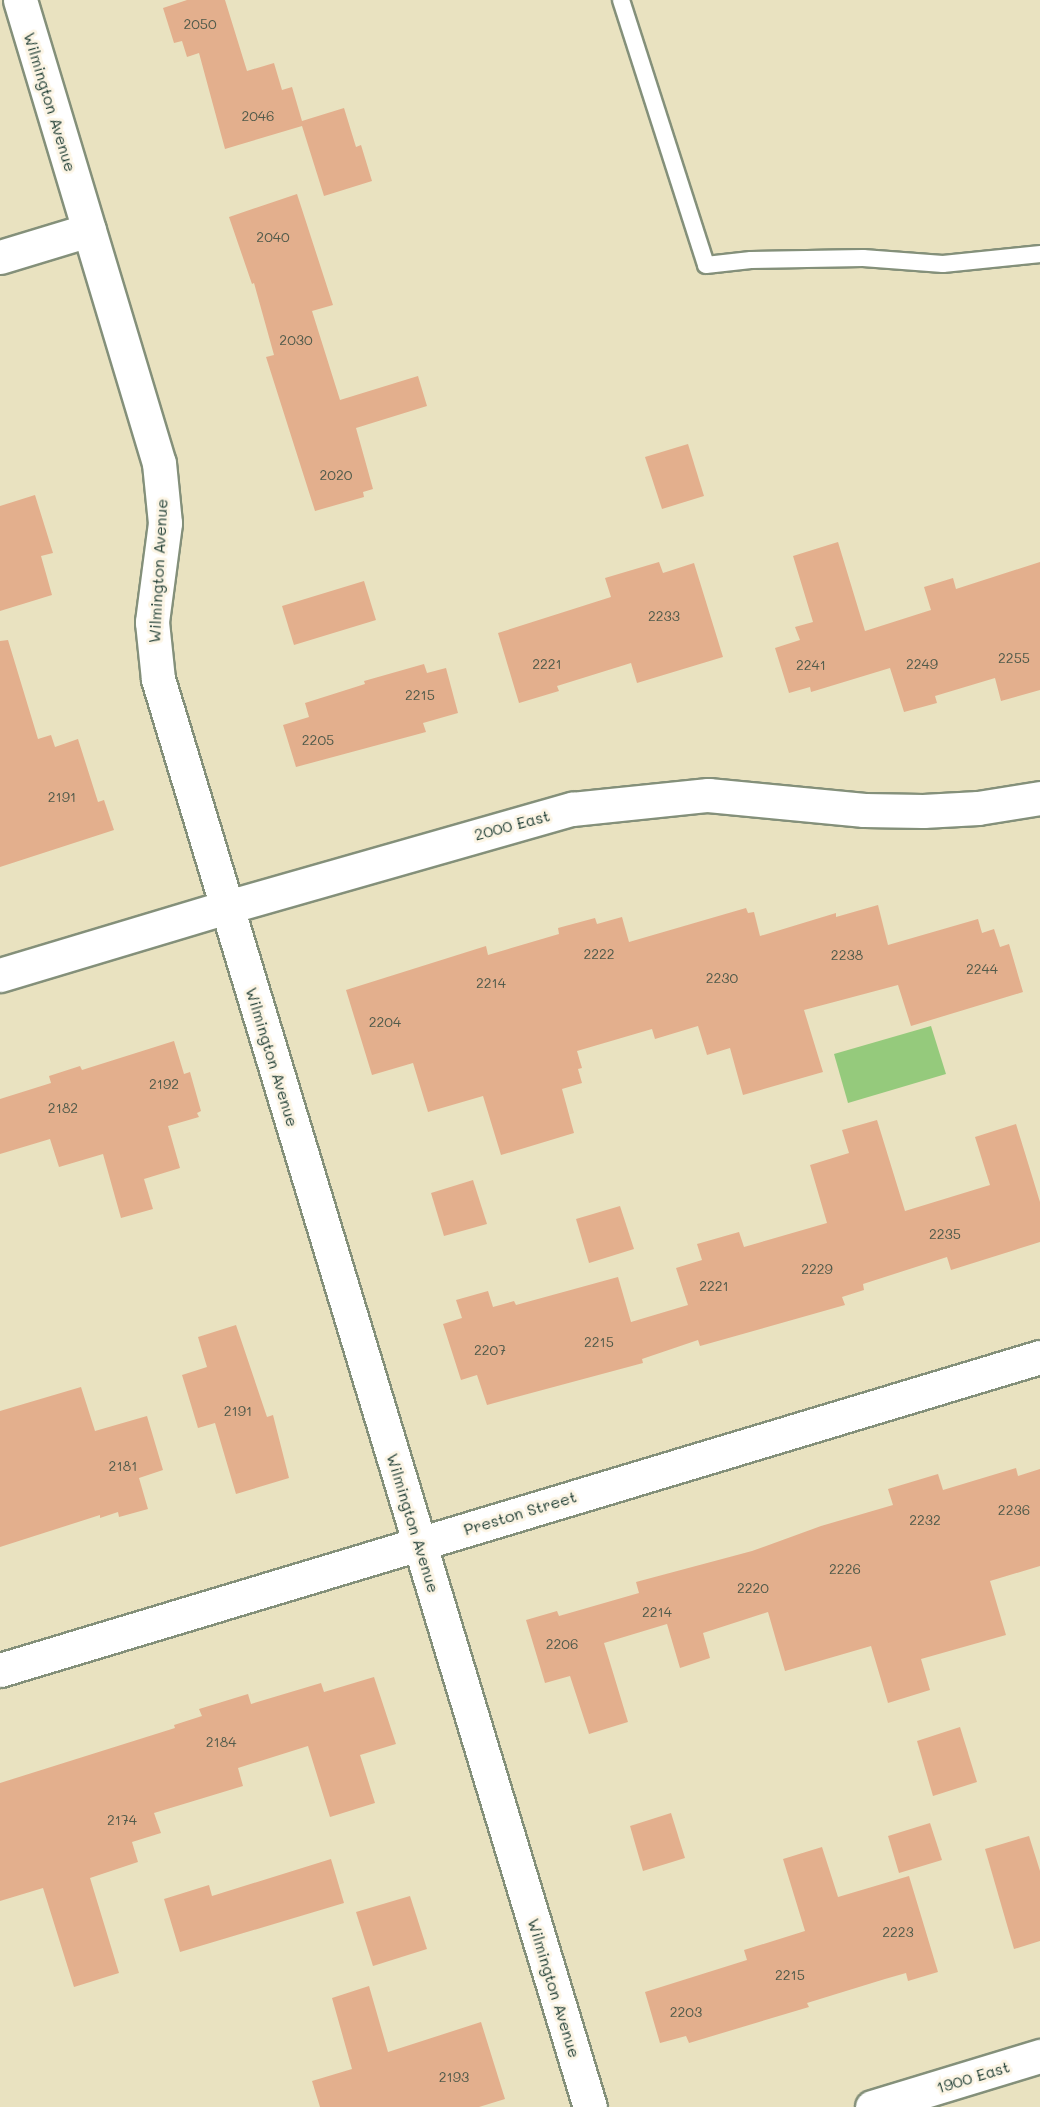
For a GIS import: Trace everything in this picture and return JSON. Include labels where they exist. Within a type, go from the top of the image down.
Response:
[{"type":"street","name":"Wilmington Avenue","points":[[20,0],[159,463],[165,523],[152,622],[158,679],[590,2107]]},
{"type":"street","points":[[0,257],[89,230]]},
{"type":"street","name":"2000 East","points":[[0,975],[227,907],[572,809],[708,795],[864,810],[923,811],[978,808],[1040,798]]},
{"type":"street","name":"Preston Street","points":[[0,1670],[1040,1357]]},
{"type":"street","name":"1900 East","points":[[872,2107],[1040,2056]]},
{"type":"lane","points":[[621,0],[706,265],[751,260],[863,258],[943,264],[1040,254]]},
{"type":"green space","points":[[931,1026],[946,1074],[848,1103],[834,1054]]},
{"type":"building","points":[[187,0],[225,0],[247,71],[274,63],[282,90],[292,87],[302,121],[344,108],[356,147],[361,145],[372,181],[324,196],[302,126],[225,149],[199,53],[187,57],[182,41],[174,43],[163,8]]},
{"type":"building","points":[[297,194],[333,305],[312,311],[340,400],[418,376],[427,406],[356,428],[373,489],[363,492],[364,497],[315,511],[266,357],[274,355],[254,283],[252,284],[229,217]]},
{"type":"building","points":[[688,444],[704,496],[662,509],[645,457]]},
{"type":"building","points":[[35,495],[53,553],[41,556],[52,595],[0,611],[0,506]]},
{"type":"building","points":[[838,542],[865,631],[931,610],[924,587],[953,578],[956,589],[1040,562],[1040,690],[1001,701],[995,678],[935,696],[937,703],[904,712],[890,668],[811,692],[810,687],[789,693],[775,648],[800,640],[795,627],[813,622],[793,556]]},
{"type":"building","points":[[659,562],[663,573],[694,563],[723,657],[637,683],[631,663],[557,686],[559,691],[519,703],[498,633],[611,597],[605,578]]},
{"type":"building","points":[[364,581],[376,620],[294,645],[282,606]]},
{"type":"building","points":[[8,640],[38,739],[51,735],[55,747],[78,739],[98,802],[104,800],[114,830],[0,867],[0,641]]},
{"type":"building","points":[[424,664],[427,673],[446,668],[458,713],[423,723],[426,732],[296,767],[283,725],[309,717],[305,703],[365,684],[364,681]]},
{"type":"building","points":[[878,905],[888,945],[978,919],[982,933],[994,929],[1000,947],[1009,944],[1023,992],[911,1026],[898,985],[804,1010],[823,1072],[743,1095],[730,1048],[707,1055],[698,1026],[655,1039],[652,1029],[577,1051],[582,1068],[578,1069],[582,1083],[562,1089],[574,1133],[501,1155],[483,1096],[428,1112],[413,1063],[372,1075],[346,990],[486,946],[488,955],[559,934],[558,928],[595,918],[597,924],[622,917],[629,942],[746,908],[748,913],[754,912],[760,936],[836,913],[836,917]]},
{"type":"building","points":[[174,1041],[184,1074],[190,1072],[201,1111],[197,1113],[199,1117],[168,1126],[180,1168],[144,1179],[153,1209],[121,1218],[103,1154],[59,1167],[50,1139],[0,1154],[0,1099],[51,1083],[49,1076],[80,1066],[82,1070]]},
{"type":"building","points":[[877,1120],[905,1211],[990,1185],[975,1137],[1016,1124],[1040,1202],[1040,1242],[951,1270],[947,1257],[863,1284],[864,1290],[842,1297],[845,1305],[700,1346],[698,1340],[642,1359],[643,1363],[487,1405],[477,1375],[461,1380],[443,1324],[462,1318],[456,1300],[488,1291],[493,1307],[514,1301],[516,1305],[618,1277],[631,1322],[688,1305],[676,1268],[702,1260],[697,1244],[739,1232],[744,1247],[827,1223],[810,1165],[849,1153],[842,1130]]},
{"type":"building","points":[[473,1180],[487,1224],[444,1236],[431,1193]]},
{"type":"building","points":[[620,1206],[634,1249],[589,1263],[576,1219]]},
{"type":"building","points":[[236,1325],[267,1417],[273,1415],[289,1478],[236,1494],[215,1423],[198,1428],[182,1375],[207,1367],[198,1337]]},
{"type":"building","points":[[81,1387],[95,1431],[147,1416],[163,1470],[139,1478],[148,1509],[119,1517],[118,1512],[100,1518],[100,1515],[0,1547],[0,1411]]},
{"type":"building","points":[[1016,1468],[1018,1476],[1040,1469],[1040,1566],[990,1581],[1006,1635],[921,1659],[930,1690],[888,1703],[871,1646],[785,1671],[768,1612],[703,1633],[710,1658],[680,1668],[667,1624],[604,1643],[628,1722],[589,1734],[570,1676],[545,1683],[526,1620],[557,1611],[559,1616],[639,1593],[636,1582],[752,1551],[821,1526],[893,1505],[888,1489],[938,1474],[943,1490]]},
{"type":"building","points":[[374,1677],[396,1744],[360,1755],[375,1803],[330,1817],[308,1746],[238,1768],[243,1786],[154,1813],[161,1833],[132,1842],[138,1862],[90,1878],[119,1973],[74,1987],[43,1888],[0,1901],[0,1783],[175,1728],[174,1725],[202,1716],[199,1709],[248,1694],[251,1704],[321,1683],[324,1692]]},
{"type":"building","points":[[960,1727],[977,1782],[933,1796],[917,1741]]},
{"type":"building","points":[[671,1813],[685,1858],[643,1871],[630,1826]]},
{"type":"building","points":[[930,1823],[942,1860],[899,1873],[888,1836]]},
{"type":"building","points":[[1029,1836],[1040,1871],[1040,1941],[1014,1949],[985,1849]]},
{"type":"building","points":[[822,1847],[838,1897],[909,1876],[938,1972],[908,1981],[906,1973],[807,2003],[809,2007],[689,2043],[686,2036],[660,2043],[645,1992],[747,1960],[744,1950],[805,1931],[783,1859]]},
{"type":"building","points":[[331,1859],[344,1903],[180,1952],[164,1899],[209,1885],[212,1896]]},
{"type":"building","points":[[410,1896],[427,1949],[373,1966],[356,1912]]},
{"type":"building","points":[[369,1986],[388,2052],[481,2022],[505,2099],[479,2107],[320,2107],[312,2081],[352,2069],[332,1998]]}]
